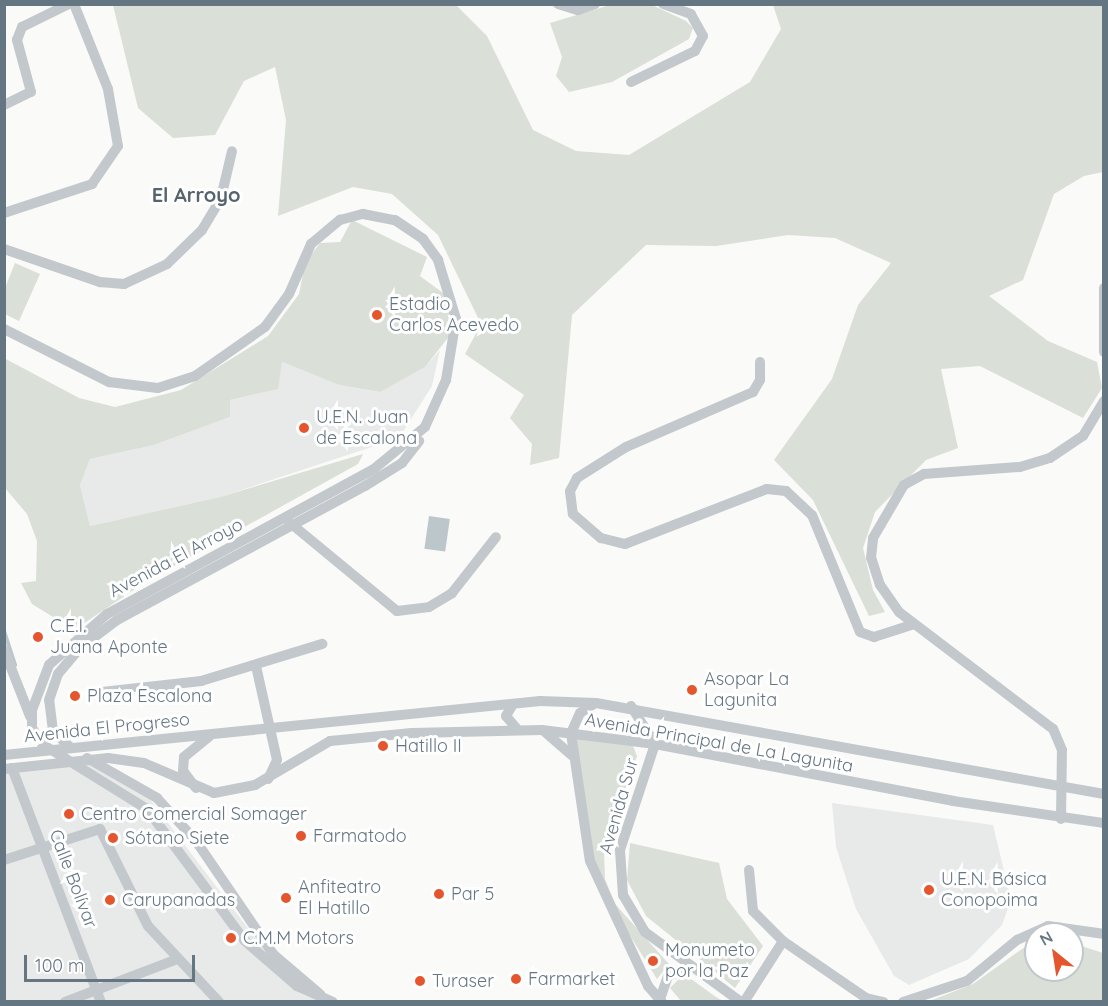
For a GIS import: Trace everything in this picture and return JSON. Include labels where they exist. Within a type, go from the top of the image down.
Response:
[{"type":"street","points":[[4,105],[31,92],[17,40],[22,27],[69,4]]},
{"type":"street","points":[[4,213],[92,184],[118,146],[108,89],[74,4]]},
{"type":"street","points":[[558,4],[578,10],[595,4]]},
{"type":"street","points":[[632,82],[695,51],[704,36],[691,14],[663,4]]},
{"type":"street","points":[[4,249],[100,282],[124,284],[167,264],[202,230],[221,198],[232,151]]},
{"type":"street","name":"Avenida El Arroyo","points":[[4,329],[125,387],[177,383],[213,365],[265,327],[289,294],[317,236],[351,216],[378,215],[423,239],[445,274],[454,305],[446,380],[425,427],[402,463],[107,614],[62,649],[36,687],[31,719]]},
{"type":"street","points":[[1104,288],[1104,351]]},
{"type":"street","points":[[760,362],[760,380],[753,392],[626,447],[577,478],[570,491],[573,514],[601,538],[625,544],[767,489],[786,491],[812,515],[860,632],[874,637],[912,625]]},
{"type":"street","points":[[1061,819],[1064,790],[1062,750],[1053,729],[989,676],[912,625],[880,585],[871,558],[873,538],[889,503],[924,474],[1020,467],[1050,458],[1083,436],[1104,401]]},
{"type":"street","points":[[288,522],[397,611],[429,607],[452,593],[496,537]]},
{"type":"street","name":"Avenida El Arroyo","points":[[288,522],[117,620],[80,648],[58,674],[49,700],[50,724],[68,746],[157,798],[196,842],[273,954],[322,996]]},
{"type":"street","points":[[102,692],[201,681],[322,644]]},
{"type":"street","points":[[4,650],[36,736],[49,748],[147,809],[245,941],[297,986],[333,1002]]},
{"type":"street","points":[[256,666],[273,729],[277,760],[268,779]]},
{"type":"street","points":[[571,733],[580,713],[596,703]]},
{"type":"street","name":"Avenida Principal de La Lagunita","points":[[212,734],[513,704],[596,703],[631,706],[1064,790],[1104,794]]},
{"type":"street","points":[[513,704],[506,716],[517,729]]},
{"type":"street","points":[[631,706],[655,744]]},
{"type":"street","name":"Avenida Principal de La Lagunita","points":[[197,789],[214,793],[268,779],[330,741],[517,729],[571,733],[655,744],[1061,819],[1104,823]]},
{"type":"street","points":[[542,730],[572,756]]},
{"type":"street","name":"Avenida Sur","points":[[571,733],[572,756],[595,877],[648,986],[660,1001]]},
{"type":"street","points":[[197,789],[183,771],[184,757],[212,734]]},
{"type":"street","name":"Avenida El Progreso","points":[[4,755],[68,746],[212,734]]},
{"type":"street","name":"Avenida Sur","points":[[655,744],[620,850],[620,883],[645,932],[690,968],[743,1002]]},
{"type":"street","name":"Avenida El Progreso","points":[[8,769],[86,758],[144,763],[197,789]]},
{"type":"street","name":"Calle Bolívar","points":[[8,769],[44,848],[101,1002]]},
{"type":"street","points":[[4,860],[100,829],[139,912],[175,960],[219,1002]]},
{"type":"street","points":[[749,870],[753,911],[783,941],[866,998],[884,1002]]},
{"type":"street","points":[[903,1002],[967,981],[1017,940],[1048,926],[1104,934]]},
{"type":"street","points":[[743,1002],[783,941]]},
{"type":"street","points":[[65,1002],[175,960]]},
{"type":"street","points":[[660,1001],[668,976],[690,968]]},
{"type":"shaded area","points":[[650,4],[686,21],[693,28],[689,39],[612,82],[569,92],[556,76],[562,57],[550,23],[610,5]]},
{"type":"shaded area","points":[[113,5],[456,5],[487,36],[533,130],[576,151],[629,155],[750,82],[781,29],[773,5],[1103,5],[1103,172],[1084,176],[1054,194],[1023,280],[989,296],[1048,341],[1097,362],[1102,388],[1083,418],[980,366],[941,369],[958,448],[926,460],[875,512],[863,548],[873,590],[885,612],[869,616],[813,500],[774,460],[832,379],[858,305],[891,263],[835,238],[788,235],[716,246],[646,245],[572,315],[559,458],[530,465],[532,444],[510,418],[524,395],[465,354],[481,324],[438,235],[392,194],[353,187],[278,216],[286,120],[275,67],[244,81],[215,135],[173,138],[138,108]]},
{"type":"shaded area","points":[[352,220],[427,257],[420,276],[447,296],[451,334],[425,367],[380,392],[339,385],[282,362],[278,389],[230,400],[230,417],[154,445],[90,459],[80,485],[90,526],[220,497],[363,454],[358,464],[147,581],[74,630],[32,604],[21,583],[36,581],[37,541],[27,514],[5,488],[4,358],[79,398],[115,407],[181,390],[268,336],[299,294],[305,263],[320,243],[340,242]]},
{"type":"shaded area","points":[[15,263],[40,274],[19,321],[5,314],[5,288]]},
{"type":"shaded area","name":"U.E.N. Juan de Escalona","points":[[440,350],[432,386],[399,438],[220,497],[90,526],[80,485],[90,459],[154,445],[230,417],[230,400],[277,389],[282,362],[339,385],[379,392],[425,367]]},
{"type":"shaded area","points":[[429,516],[450,519],[445,552],[424,549]]},
{"type":"shaded area","points":[[576,738],[633,746],[637,756],[604,851],[605,879],[615,904],[669,964],[657,979],[613,908],[591,851]]},
{"type":"shaded area","points":[[82,759],[146,794],[266,952],[321,1002],[5,1002],[5,772]]},
{"type":"shaded area","name":"U.E.N. Básica Conopoima","points":[[832,803],[993,825],[1011,900],[1002,925],[969,959],[909,985],[894,976],[856,909],[836,847]]},
{"type":"shaded area","points":[[630,843],[719,863],[727,899],[763,946],[735,988],[646,916],[627,880]]},
{"type":"shaded area","points":[[1084,947],[1103,953],[1103,1001],[927,1002],[973,984],[1024,948],[1024,982],[1084,982]]},
{"type":"shaded area","points":[[684,974],[723,1001],[681,1001],[670,988]]},
{"type":"waterway","points":[[4,631],[15,665]]},
{"type":"place","name":"Estadio Carlos Acevedo","points":[[377,315]]},
{"type":"place","name":"U.E.N. Juan de Escalona","points":[[304,428]]},
{"type":"place","name":"C.E.I. Juana Aponte","points":[[38,637]]},
{"type":"place","name":"Asopar La Lagunita","points":[[692,690]]},
{"type":"place","name":"Plaza Escalona","points":[[75,696]]},
{"type":"place","name":"Hatillo II","points":[[383,746]]},
{"type":"place","name":"Centro Comercial Somager","points":[[69,814]]},
{"type":"place","name":"Farmatodo","points":[[301,836]]},
{"type":"place","name":"Sótano Siete","points":[[113,838]]},
{"type":"place","name":"U.E.N. Básica Conopoima","points":[[929,890]]},
{"type":"place","name":"Par 5","points":[[439,894]]},
{"type":"place","name":"Anfiteatro El Hatillo","points":[[286,898]]},
{"type":"place","name":"Carupanadas","points":[[110,900]]},
{"type":"place","name":"C.M.M Motors","points":[[231,938]]},
{"type":"place","name":"Monumeto por la Paz","points":[[653,961]]},
{"type":"place","name":"Farmarket","points":[[516,979]]},
{"type":"place","name":"Turaser","points":[[420,981]]},
{"type":"district","name":"El Arroyo","points":[[196,194]]}]
